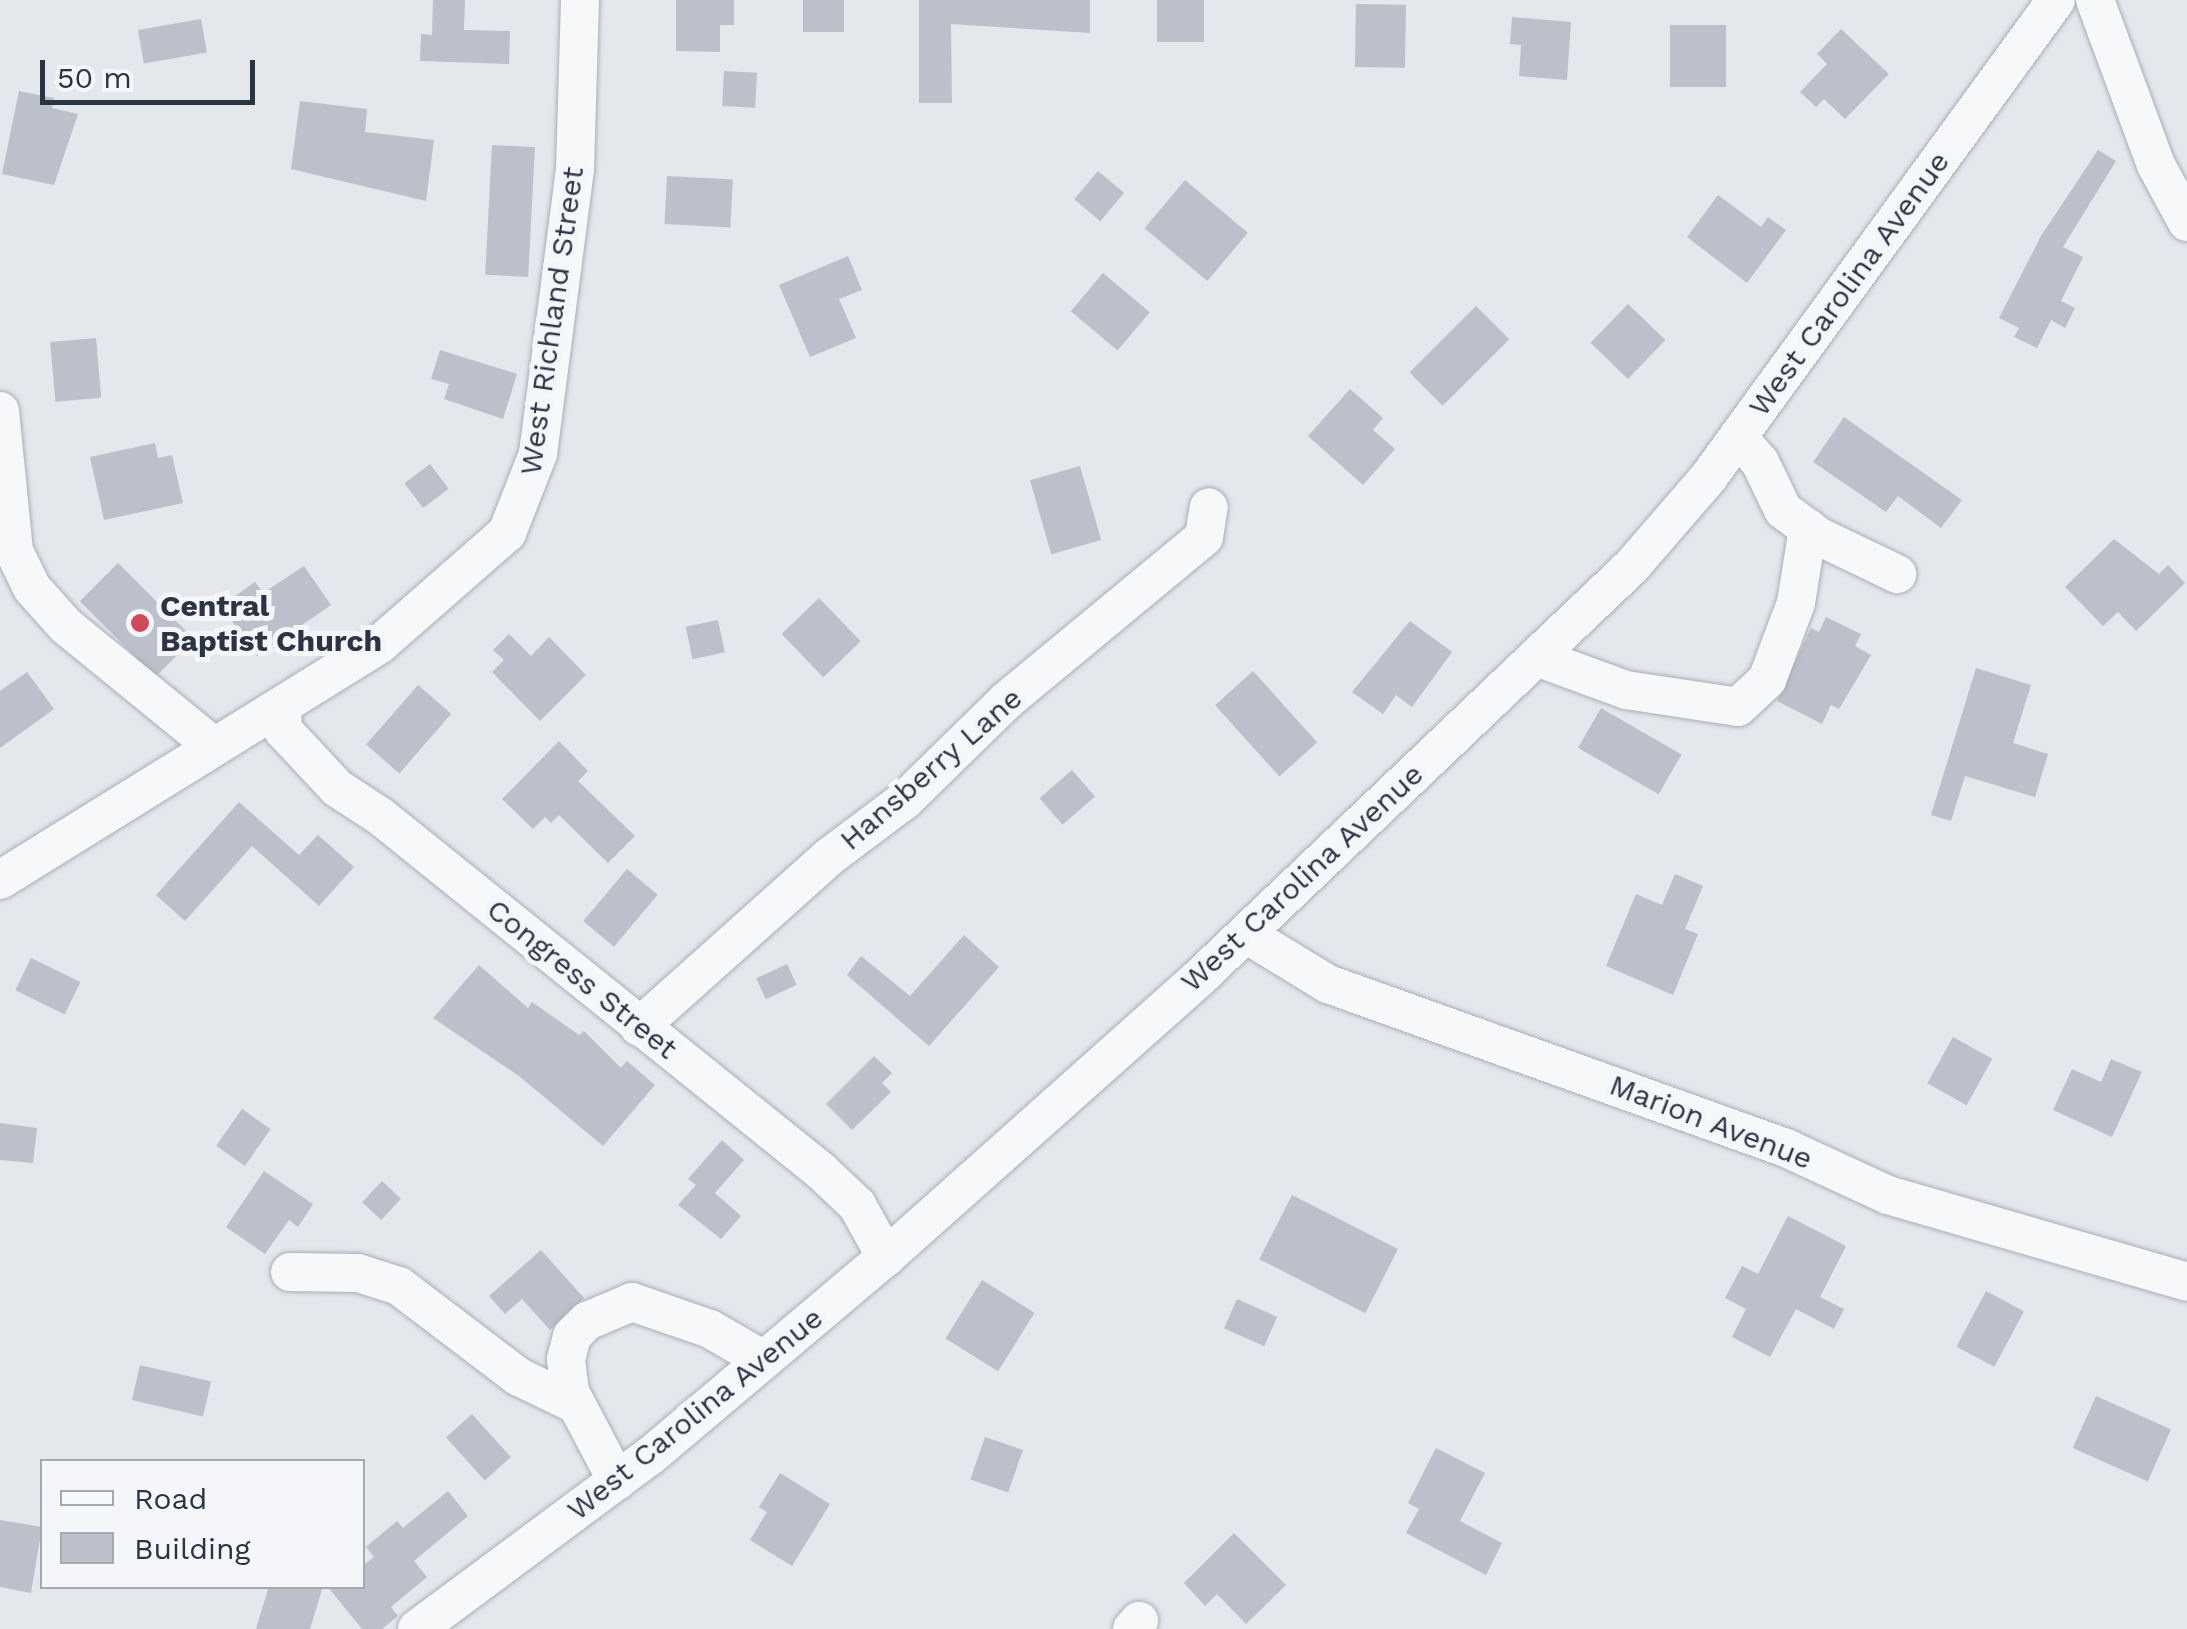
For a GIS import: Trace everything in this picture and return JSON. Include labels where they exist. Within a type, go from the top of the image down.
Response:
[{"type":"street","name":"West Richland Street","points":[[0,880],[380,644],[488,555],[507,533],[532,480],[575,169],[580,0]]},
{"type":"street","name":"West Carolina Avenue","points":[[417,1629],[617,1481],[886,1257],[1246,934],[1632,566],[1738,437],[2056,0]]},
{"type":"street","points":[[2095,0],[2156,165],[2187,222]]},
{"type":"street","points":[[0,410],[14,551],[32,588],[66,626],[212,746]]},
{"type":"street","points":[[1738,437],[1760,462],[1782,510],[1808,528],[1897,574]]},
{"type":"street","name":"Hansberry Lane","points":[[639,1027],[905,800],[1006,701],[1204,537],[1210,507]]},
{"type":"street","points":[[1536,657],[1626,690],[1738,707],[1768,680],[1796,603],[1808,528]]},
{"type":"street","name":"Congress Street","points":[[282,706],[282,730],[337,788],[380,816],[842,1189],[886,1257]]},
{"type":"street","name":"Marion Avenue","points":[[1246,934],[1328,984],[1788,1149],[1888,1195],[2187,1282]]},
{"type":"street","points":[[290,1272],[358,1273],[399,1286],[520,1377],[575,1404]]},
{"type":"street","points":[[617,1481],[575,1404],[566,1359],[572,1336],[587,1321],[632,1302],[710,1329],[764,1360]]},
{"type":"building","points":[[433,0],[465,0],[464,30],[510,31],[509,64],[420,61],[421,34],[432,35]]},
{"type":"building","points":[[676,0],[734,0],[734,25],[720,25],[720,52],[676,51]]},
{"type":"building","points":[[803,0],[844,0],[844,32],[803,32]]},
{"type":"building","points":[[919,0],[1090,0],[1090,33],[951,24],[952,103],[919,103]]},
{"type":"building","points":[[1157,0],[1204,0],[1204,42],[1157,42]]},
{"type":"building","points":[[1356,4],[1406,5],[1405,68],[1355,67]]},
{"type":"building","points":[[1512,17],[1571,22],[1567,80],[1519,76],[1521,45],[1510,44]]},
{"type":"building","points":[[201,19],[207,52],[144,64],[138,30]]},
{"type":"building","points":[[1670,25],[1726,25],[1726,87],[1670,87]]},
{"type":"building","points":[[1841,29],[1889,74],[1845,119],[1824,99],[1816,107],[1800,92],[1827,64],[1817,54]]},
{"type":"building","points":[[724,71],[757,73],[755,108],[722,106]]},
{"type":"building","points":[[19,91],[54,98],[52,108],[78,114],[54,185],[2,174]]},
{"type":"building","points":[[300,101],[367,109],[365,132],[434,140],[426,201],[291,169]]},
{"type":"building","points":[[492,145],[535,147],[528,277],[485,275]]},
{"type":"building","points":[[2098,150],[2116,161],[2063,247],[2083,257],[2061,301],[2075,308],[2065,328],[2051,320],[2037,348],[2014,337],[2019,328],[1999,318],[2041,236]]},
{"type":"building","points":[[1098,171],[1124,193],[1100,221],[1074,199]]},
{"type":"building","points":[[667,176],[733,179],[730,227],[664,224]]},
{"type":"building","points":[[1185,180],[1248,233],[1207,281],[1145,228]]},
{"type":"building","points":[[1718,195],[1761,227],[1768,217],[1786,230],[1747,283],[1687,237]]},
{"type":"building","points":[[848,256],[862,290],[839,299],[856,338],[810,357],[779,285]]},
{"type":"building","points":[[1103,273],[1150,312],[1118,351],[1071,311]]},
{"type":"building","points":[[1628,304],[1665,340],[1628,379],[1590,343]]},
{"type":"building","points":[[1476,306],[1509,339],[1443,406],[1410,372]]},
{"type":"building","points":[[96,338],[101,398],[55,402],[50,342]]},
{"type":"building","points":[[440,350],[517,374],[503,419],[444,399],[449,384],[431,379]]},
{"type":"building","points":[[1350,389],[1383,418],[1373,430],[1395,449],[1363,485],[1308,436]]},
{"type":"building","points":[[1844,417],[1962,500],[1941,528],[1898,496],[1886,512],[1813,462]]},
{"type":"building","points":[[155,443],[158,458],[172,455],[183,503],[104,520],[90,457]]},
{"type":"building","points":[[430,464],[449,489],[423,508],[404,483]]},
{"type":"building","points":[[1080,466],[1101,540],[1051,554],[1030,480]]},
{"type":"building","points":[[2114,539],[2159,574],[2168,565],[2185,583],[2136,631],[2118,612],[2103,626],[2065,587]]},
{"type":"building","points":[[118,563],[194,639],[155,677],[80,601]]},
{"type":"building","points":[[304,566],[331,605],[257,656],[221,606],[255,582],[263,593]]},
{"type":"building","points":[[819,598],[861,641],[823,677],[782,634]]},
{"type":"building","points":[[1826,617],[1861,634],[1855,646],[1871,655],[1839,709],[1831,705],[1822,724],[1777,701],[1811,628],[1819,632]]},
{"type":"building","points":[[718,620],[725,652],[693,659],[686,627]]},
{"type":"building","points":[[1410,621],[1452,652],[1412,707],[1396,695],[1383,714],[1352,692]]},
{"type":"building","points":[[509,634],[531,656],[549,637],[586,675],[540,721],[492,672],[504,660],[493,650]]},
{"type":"building","points":[[1976,668],[2031,685],[2013,743],[2048,754],[2035,797],[1965,776],[1951,821],[1931,815]]},
{"type":"building","points":[[1253,671],[1317,742],[1279,776],[1215,705]]},
{"type":"building","points":[[27,672],[54,709],[0,748],[0,691]]},
{"type":"building","points":[[418,685],[451,714],[399,773],[366,745]]},
{"type":"building","points":[[1601,708],[1682,754],[1659,794],[1578,748]]},
{"type":"building","points":[[559,741],[588,771],[578,781],[635,836],[608,863],[559,815],[551,823],[545,817],[533,829],[502,799]]},
{"type":"building","points":[[1072,770],[1095,796],[1063,825],[1040,798]]},
{"type":"building","points":[[239,802],[299,855],[318,835],[354,867],[319,906],[252,846],[185,921],[156,895]]},
{"type":"building","points":[[627,869],[658,895],[614,947],[583,921]]},
{"type":"building","points":[[1675,874],[1703,886],[1685,929],[1698,934],[1673,995],[1606,966],[1636,894],[1662,905]]},
{"type":"building","points":[[964,935],[999,967],[929,1046],[847,975],[861,956],[910,996]]},
{"type":"building","points":[[31,958],[80,982],[65,1014],[15,990]]},
{"type":"building","points":[[787,964],[797,985],[766,999],[756,978]]},
{"type":"building","points":[[479,965],[528,1008],[532,1002],[579,1035],[584,1031],[621,1068],[627,1061],[655,1085],[603,1146],[519,1076],[433,1018]]},
{"type":"building","points":[[1953,1037],[1992,1059],[1967,1105],[1927,1083]]},
{"type":"building","points":[[874,1056],[892,1073],[882,1083],[891,1092],[852,1130],[826,1104]]},
{"type":"building","points":[[2111,1059],[2142,1072],[2112,1137],[2053,1110],[2072,1069],[2101,1082]]},
{"type":"building","points":[[242,1109],[271,1129],[245,1166],[216,1146]]},
{"type":"building","points":[[0,1123],[37,1128],[33,1163],[0,1160]]},
{"type":"building","points":[[722,1140],[744,1160],[715,1193],[741,1216],[721,1239],[678,1205],[696,1185],[688,1179]]},
{"type":"building","points":[[264,1171],[313,1204],[298,1227],[289,1220],[265,1254],[226,1227]]},
{"type":"building","points":[[382,1181],[401,1199],[381,1220],[362,1202]]},
{"type":"building","points":[[1292,1195],[1398,1249],[1365,1313],[1259,1259]]},
{"type":"building","points":[[1788,1216],[1846,1246],[1820,1297],[1844,1309],[1834,1329],[1796,1309],[1770,1357],[1732,1337],[1746,1309],[1725,1298],[1742,1266],[1758,1274]]},
{"type":"building","points":[[541,1250],[584,1298],[550,1330],[522,1299],[505,1314],[489,1296]]},
{"type":"building","points":[[982,1280],[1035,1313],[998,1371],[945,1339]]},
{"type":"building","points":[[1986,1291],[2024,1311],[1994,1367],[1956,1347]]},
{"type":"building","points":[[1237,1299],[1277,1317],[1264,1346],[1224,1328]]},
{"type":"building","points":[[140,1365],[211,1381],[203,1416],[132,1400]]},
{"type":"building","points":[[2096,1396],[2171,1429],[2148,1481],[2073,1448]]},
{"type":"building","points":[[472,1414],[511,1457],[485,1481],[446,1437]]},
{"type":"building","points":[[985,1437],[1023,1450],[1008,1493],[970,1480]]},
{"type":"building","points":[[1436,1448],[1485,1473],[1460,1521],[1502,1543],[1486,1575],[1406,1533],[1419,1509],[1408,1503]]},
{"type":"building","points":[[780,1473],[830,1504],[792,1566],[750,1540],[767,1512],[759,1507]]},
{"type":"building","points":[[448,1491],[468,1516],[414,1561],[427,1577],[391,1607],[398,1616],[382,1629],[362,1629],[329,1589],[365,1589],[365,1564],[374,1557],[366,1547],[397,1521],[403,1528]]},
{"type":"building","points":[[0,1520],[40,1527],[31,1593],[0,1587]]},
{"type":"building","points":[[1234,1533],[1286,1585],[1246,1624],[1217,1594],[1205,1606],[1184,1583]]},
{"type":"building","points":[[268,1589],[322,1589],[310,1629],[256,1629]]},
{"type":"place","name":"Central Baptist Church","points":[[140,623]]}]
